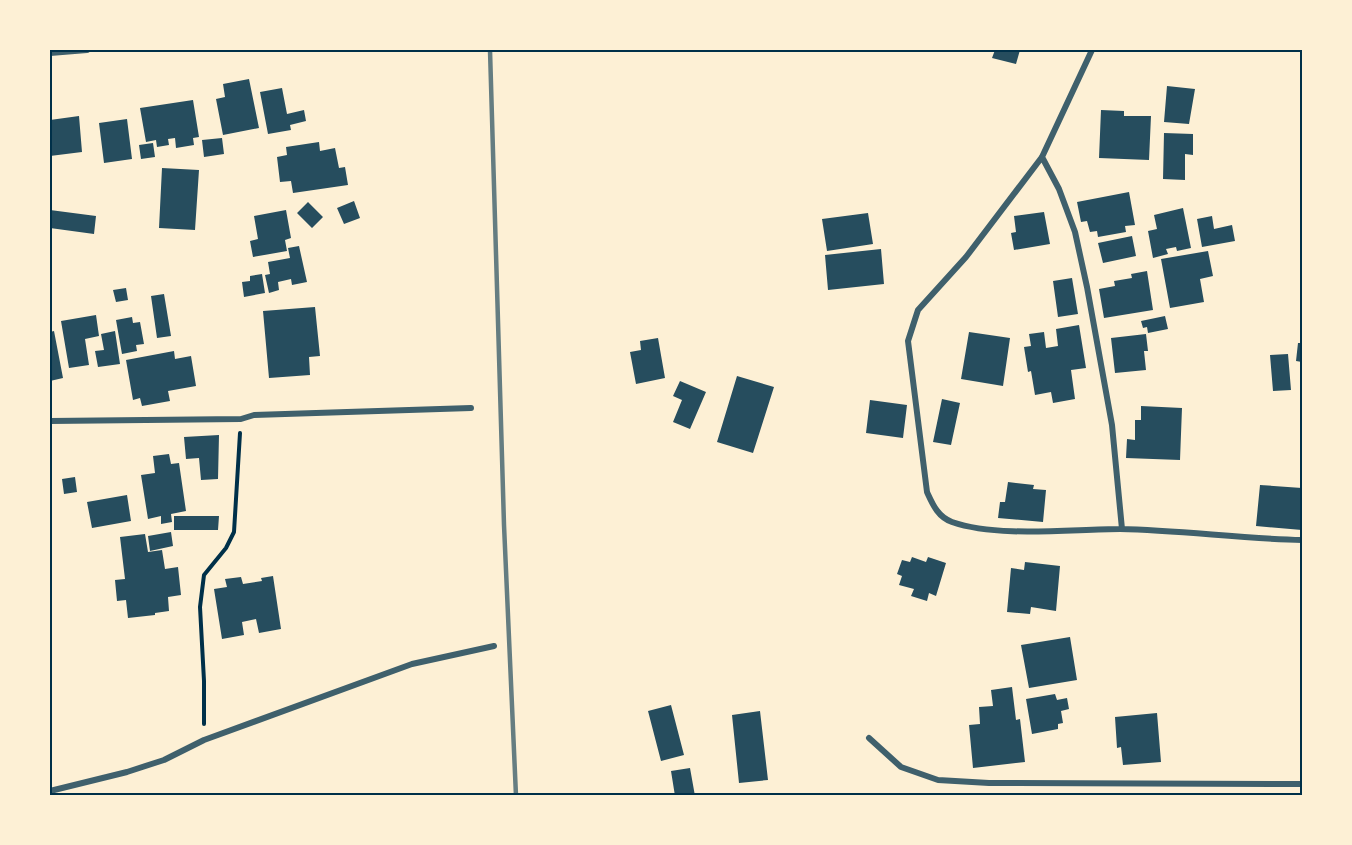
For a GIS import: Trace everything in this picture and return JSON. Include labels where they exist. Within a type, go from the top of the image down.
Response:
[{"type":"street","points":[[50,53],[87,50]]},
{"type":"street","points":[[1092,50],[1042,158],[966,257],[918,310],[908,341],[927,492],[936,512],[951,522],[998,530],[1122,530],[1302,540]]},
{"type":"street","points":[[1042,158],[1059,189],[1075,232],[1087,287],[1112,425],[1122,530]]},
{"type":"street","points":[[50,421],[241,419],[254,415],[471,408]]},
{"type":"street","points":[[50,790],[127,772],[154,763],[204,740],[412,664],[494,646]]},
{"type":"street","points":[[869,738],[901,767],[938,780],[989,783],[1302,784]]},
{"type":"path","points":[[204,740],[200,607],[204,575],[226,548],[234,532],[241,419]]},
{"type":"building","points":[[995,50],[1020,50],[1016,64],[992,58]]},
{"type":"building","points":[[249,79],[259,128],[223,135],[216,99],[225,97],[223,84]]},
{"type":"building","points":[[1167,86],[1195,89],[1189,124],[1164,122]]},
{"type":"building","points":[[282,88],[287,114],[304,110],[306,121],[290,125],[291,130],[268,134],[260,92]]},
{"type":"building","points":[[193,100],[199,137],[193,138],[194,145],[176,148],[175,138],[168,139],[169,145],[157,147],[156,140],[146,142],[140,108]]},
{"type":"building","points":[[1101,110],[1124,111],[1124,116],[1151,116],[1149,160],[1099,158]]},
{"type":"building","points":[[79,116],[82,152],[50,156],[50,120]]},
{"type":"building","points":[[127,119],[132,159],[104,163],[99,123]]},
{"type":"building","points":[[1164,133],[1193,134],[1193,155],[1185,154],[1185,180],[1163,179]]},
{"type":"building","points":[[222,138],[224,154],[204,157],[202,140]]},
{"type":"building","points":[[319,142],[320,151],[335,148],[339,168],[345,167],[348,185],[293,193],[291,181],[280,182],[277,157],[287,155],[286,147]]},
{"type":"building","points":[[153,143],[155,157],[141,159],[139,145]]},
{"type":"building","points":[[162,168],[199,170],[195,230],[159,228]]},
{"type":"building","points":[[1129,192],[1135,225],[1125,226],[1126,232],[1098,237],[1097,231],[1090,232],[1087,221],[1081,222],[1077,202]]},
{"type":"building","points":[[354,201],[360,218],[344,224],[337,208]]},
{"type":"building","points":[[308,202],[323,217],[312,228],[297,213]]},
{"type":"building","points":[[1183,208],[1191,248],[1177,251],[1176,247],[1166,249],[1168,254],[1153,258],[1148,231],[1157,229],[1154,215]]},
{"type":"building","points":[[50,210],[96,216],[94,234],[50,228]]},
{"type":"building","points":[[286,210],[291,238],[285,240],[287,251],[253,257],[250,241],[258,239],[254,216]]},
{"type":"building","points":[[1044,212],[1050,244],[1014,250],[1011,233],[1016,232],[1014,216]]},
{"type":"building","points":[[868,213],[873,244],[827,251],[822,219]]},
{"type":"building","points":[[1212,216],[1214,229],[1232,225],[1235,241],[1202,247],[1197,219]]},
{"type":"building","points":[[1132,236],[1136,256],[1103,263],[1098,243]]},
{"type":"building","points":[[299,246],[307,282],[292,285],[291,279],[278,282],[279,290],[269,293],[265,275],[270,274],[268,262],[290,258],[288,248]]},
{"type":"building","points":[[881,249],[884,284],[828,290],[825,255]]},
{"type":"building","points":[[1208,251],[1213,276],[1200,279],[1204,302],[1170,308],[1161,259]]},
{"type":"building","points":[[1147,271],[1153,310],[1104,318],[1099,289],[1115,286],[1114,281],[1132,278],[1131,274]]},
{"type":"building","points":[[262,274],[265,293],[244,297],[242,282],[250,281],[250,276]]},
{"type":"building","points":[[1072,278],[1078,314],[1058,317],[1053,281]]},
{"type":"building","points":[[126,288],[128,300],[116,302],[113,290]]},
{"type":"building","points":[[164,294],[171,336],[157,338],[151,296]]},
{"type":"building","points":[[315,307],[320,356],[309,357],[310,375],[269,378],[263,311]]},
{"type":"building","points":[[96,315],[99,336],[85,339],[89,365],[69,368],[61,321]]},
{"type":"building","points":[[1165,316],[1168,329],[1148,333],[1147,327],[1143,328],[1141,321]]},
{"type":"building","points":[[132,317],[133,323],[140,322],[144,344],[136,345],[137,351],[122,354],[116,320]]},
{"type":"building","points":[[1079,325],[1086,368],[1071,370],[1075,399],[1053,403],[1051,392],[1035,395],[1024,347],[1031,346],[1029,334],[1044,332],[1046,348],[1058,346],[1056,329]]},
{"type":"building","points":[[54,331],[63,378],[50,381],[50,332]]},
{"type":"building","points":[[115,331],[120,364],[98,367],[95,351],[104,350],[101,334]]},
{"type":"building","points":[[969,332],[1010,338],[1003,386],[961,379]]},
{"type":"building","points":[[1146,334],[1148,351],[1144,351],[1146,370],[1115,373],[1111,338]]},
{"type":"building","points":[[658,338],[665,378],[636,384],[630,352],[641,350],[640,341]]},
{"type":"building","points":[[1298,343],[1302,343],[1302,362],[1296,361]]},
{"type":"building","points":[[174,351],[175,359],[191,356],[196,386],[168,391],[170,401],[142,406],[140,398],[133,400],[126,360]]},
{"type":"building","points":[[1288,354],[1291,390],[1273,391],[1270,355]]},
{"type":"building","points":[[737,376],[774,387],[753,453],[717,442]]},
{"type":"building","points":[[680,381],[706,392],[690,429],[673,422],[682,400],[673,396]]},
{"type":"building","points":[[942,399],[960,403],[951,445],[933,442]]},
{"type":"building","points":[[870,400],[907,405],[903,438],[866,433]]},
{"type":"building","points":[[1141,406],[1182,408],[1180,460],[1126,458],[1127,439],[1135,440],[1135,420],[1141,420]]},
{"type":"building","points":[[219,435],[218,479],[201,480],[199,458],[186,459],[184,437]]},
{"type":"building","points":[[169,454],[171,464],[179,463],[186,511],[171,514],[172,522],[161,524],[161,516],[148,519],[141,475],[155,473],[153,456]]},
{"type":"building","points":[[75,477],[77,492],[64,494],[62,479]]},
{"type":"building","points":[[1008,482],[1034,485],[1033,489],[1046,490],[1043,522],[998,518],[1000,502],[1005,502]]},
{"type":"building","points":[[1260,485],[1302,488],[1302,530],[1256,526]]},
{"type":"building","points":[[127,495],[131,521],[92,528],[87,502]]},
{"type":"building","points":[[174,516],[219,516],[218,530],[174,530]]},
{"type":"building","points":[[171,532],[173,546],[150,551],[148,536]]},
{"type":"building","points":[[145,534],[148,552],[162,550],[165,569],[178,567],[181,595],[168,597],[169,611],[128,618],[126,600],[117,601],[115,580],[125,579],[120,537]]},
{"type":"building","points":[[912,557],[926,562],[928,557],[946,563],[936,596],[929,593],[927,601],[911,596],[914,589],[899,585],[902,576],[897,574],[902,560],[910,562]]},
{"type":"building","points":[[1025,562],[1060,566],[1056,611],[1031,607],[1030,614],[1007,612],[1011,568],[1024,570]]},
{"type":"building","points":[[273,576],[281,629],[259,633],[256,619],[242,622],[244,635],[222,639],[214,589],[227,587],[225,579],[241,577],[243,584],[262,581],[261,578]]},
{"type":"building","points":[[1070,637],[1077,680],[1029,688],[1021,645]]},
{"type":"building","points":[[1012,687],[1016,720],[1020,719],[1025,762],[973,768],[969,725],[980,724],[979,707],[993,706],[991,690]]},
{"type":"building","points":[[1055,694],[1057,700],[1067,698],[1069,709],[1061,711],[1063,723],[1058,724],[1058,729],[1032,734],[1026,699]]},
{"type":"building","points":[[671,705],[684,755],[661,761],[648,711]]},
{"type":"building","points":[[760,711],[768,780],[739,783],[732,715]]},
{"type":"building","points":[[1157,713],[1161,762],[1123,765],[1121,747],[1117,748],[1115,717]]},
{"type":"building","points":[[690,768],[695,796],[675,796],[671,771]]},
{"type":"railway","points":[[490,50],[504,525],[516,796]]}]
